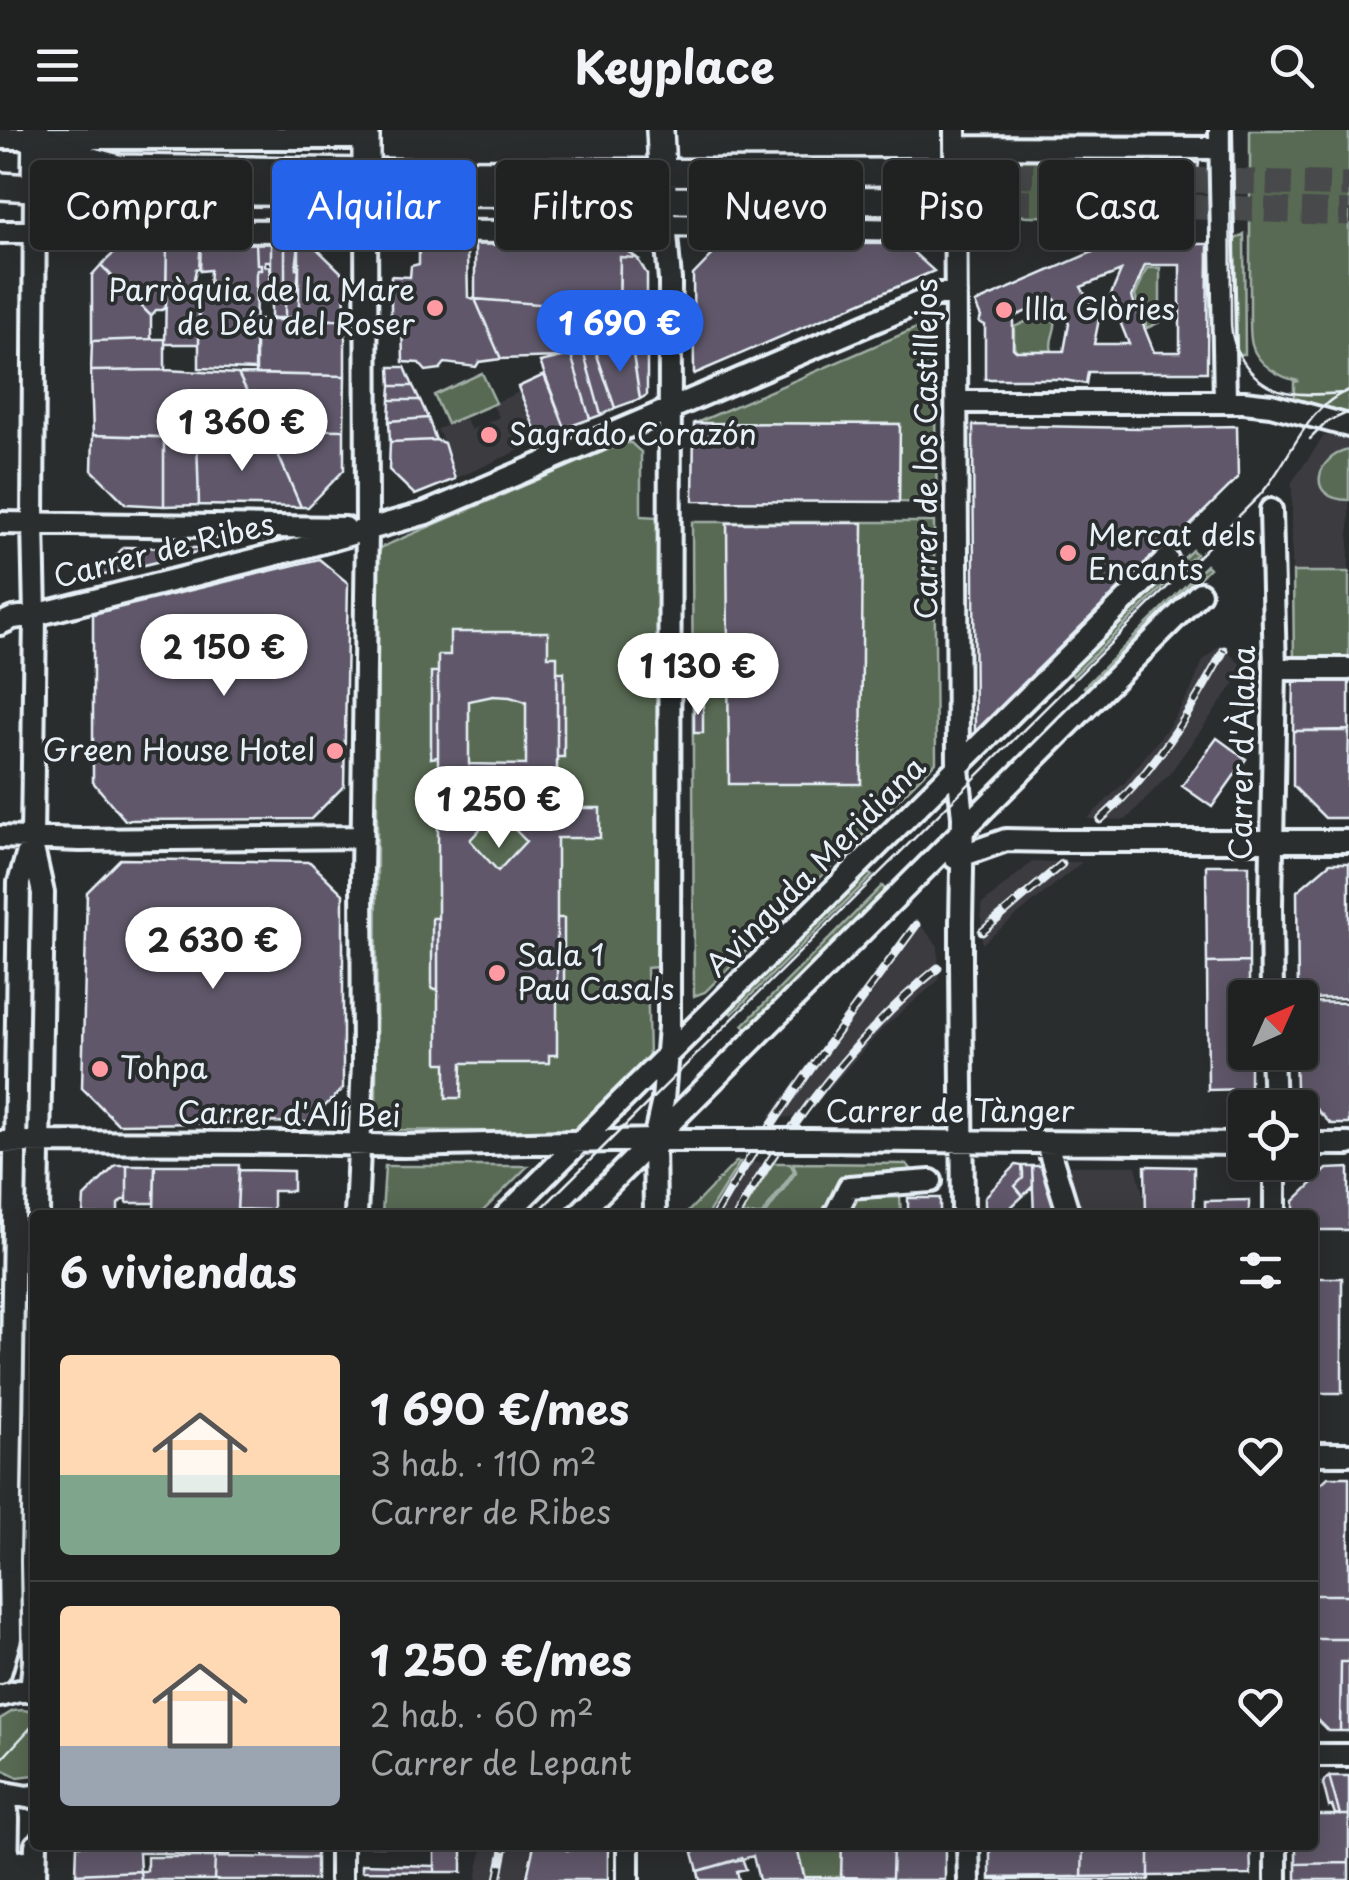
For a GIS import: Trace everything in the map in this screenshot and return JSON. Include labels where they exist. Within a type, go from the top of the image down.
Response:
[{"type":"main road","points":[[660,130],[661,160]]},
{"type":"main road","points":[[36,160],[36,133],[78,157],[118,168],[272,177]]},
{"type":"main road","points":[[366,134],[366,160]]},
{"type":"main road","points":[[669,173],[883,172]]},
{"type":"main road","points":[[0,186],[30,188]]},
{"type":"main road","points":[[669,213],[883,203]]},
{"type":"street","points":[[0,138],[36,133],[366,134]]},
{"type":"street","points":[[956,138],[1220,139],[1225,402]]},
{"type":"street","points":[[669,213],[883,227]]},
{"type":"street","points":[[0,232],[30,231]]},
{"type":"street","points":[[34,250],[32,841],[43,893],[38,1210]]},
{"type":"street","points":[[356,1210],[362,1070],[367,250]]},
{"type":"street","points":[[655,1210],[654,1140],[667,1058],[668,250]]},
{"type":"street","name":"Carrer de los Castillejos","points":[[956,250],[958,768],[965,825],[961,922],[963,1210]]},
{"type":"street","name":"Carrer de Ribes","points":[[0,624],[426,513],[938,294],[956,294]]},
{"type":"street","points":[[957,402],[1271,404],[1349,426]]},
{"type":"street","name":"Carrer d'Àlaba","points":[[1270,510],[1275,668],[1272,980]]},
{"type":"street","points":[[0,523],[367,528]]},
{"type":"street","name":"Avinguda Meridiana","points":[[511,1210],[1166,560]]},
{"type":"street","points":[[583,1210],[1200,593]]},
{"type":"street","points":[[1275,668],[1349,670]]},
{"type":"street","points":[[965,825],[976,833],[1006,840],[1349,842]]},
{"type":"street","points":[[0,837],[32,841],[363,837]]},
{"type":"street","points":[[925,870],[1006,840]]},
{"type":"street","points":[[0,1674],[10,1638],[14,1224],[8,1142],[19,883],[32,841]]},
{"type":"street","name":"Carrer d'Alí Bei","points":[[8,1142],[359,1146],[654,1140]]},
{"type":"street","name":"Carrer de Tànger","points":[[654,1140],[1228,1144]]},
{"type":"street","points":[[1318,1144],[1349,1144]]},
{"type":"street","points":[[1049,1150],[1067,1210]]},
{"type":"street","points":[[1274,1210],[1275,1180]]},
{"type":"street","points":[[838,1210],[849,1187],[931,1181]]},
{"type":"street","points":[[1318,1454],[1349,1454]]},
{"type":"street","points":[[0,1696],[30,1691]]},
{"type":"street","points":[[1318,1754],[1349,1755]]},
{"type":"street","points":[[7,1880],[8,1819],[1,1793],[30,1797]]},
{"type":"street","points":[[341,1850],[341,1880]]},
{"type":"street","points":[[628,1850],[628,1880]]},
{"type":"street","points":[[968,1850],[969,1880]]},
{"type":"street","points":[[1276,1850],[1276,1880]]},
{"type":"shaded area","name":"Sagrado Corazón","points":[[519,392],[540,441],[455,479],[437,429],[465,419],[471,430],[499,417],[492,404]]},
{"type":"shaded area","points":[[1324,436],[1349,436],[1349,664],[1292,664],[1292,482]]},
{"type":"shaded area","points":[[1221,644],[1245,669],[1170,773],[1126,820],[1087,819],[1125,782],[1169,726],[1203,661]]},
{"type":"shaded area","points":[[1032,862],[1082,862],[982,944],[981,905]]},
{"type":"shaded area","points":[[916,919],[938,946],[939,980],[884,1027],[804,1117],[768,1118]]},
{"type":"shaded area","points":[[742,1162],[773,1163],[743,1210],[713,1210]]},
{"type":"shaded area","points":[[1060,1166],[1136,1166],[1145,1210],[1074,1210]]},
{"type":"shaded area","points":[[482,1850],[531,1850],[524,1880],[476,1880]]},
{"type":"green space","points":[[1250,130],[1349,130],[1349,416],[1294,400],[1294,382],[1299,381],[1270,369],[1252,345]]},
{"type":"green space","points":[[1081,159],[1039,160],[1039,216],[1019,216],[1019,160],[987,160]]},
{"type":"green space","points":[[1244,234],[1245,354],[1232,354],[1225,246]]},
{"type":"green space","points":[[1147,268],[1160,268],[1160,322],[1147,328],[1135,296]]},
{"type":"green space","points":[[1034,318],[1055,321],[1052,351],[1017,351],[1014,347],[1014,327]]},
{"type":"green space","points":[[914,329],[933,329],[937,503],[899,502],[899,424],[696,423]]},
{"type":"green space","points":[[482,373],[496,403],[447,424],[434,395]]},
{"type":"green space","points":[[623,443],[631,443],[641,452],[641,516],[658,517],[657,967],[647,968],[649,1060],[576,1132],[385,1130],[376,1120],[378,553],[382,547]]},
{"type":"green space","points":[[1349,450],[1349,500],[1335,498],[1321,486],[1322,468],[1337,454]]},
{"type":"green space","points":[[692,522],[934,522],[936,762],[705,992],[694,996]]},
{"type":"green space","points":[[1192,550],[1196,554],[1073,676],[1070,672]]},
{"type":"green space","points":[[1206,565],[1209,568],[1088,691],[1084,687]]},
{"type":"green space","points":[[1293,572],[1349,572],[1349,662],[1294,661]]},
{"type":"green space","points":[[868,873],[872,876],[732,1014],[729,1011]]},
{"type":"green space","points":[[882,886],[886,890],[747,1029],[743,1025]]},
{"type":"green space","points":[[736,1162],[740,1162],[710,1210],[690,1210]]},
{"type":"green space","points":[[773,1163],[790,1163],[794,1171],[766,1210],[744,1210]]},
{"type":"green space","points":[[793,1163],[907,1164],[912,1170],[848,1177],[832,1210],[769,1210],[796,1172]]},
{"type":"green space","points":[[385,1166],[528,1166],[484,1210],[382,1210]]},
{"type":"green space","points":[[900,1197],[901,1210],[844,1210],[850,1198]]},
{"type":"green space","points":[[13,1711],[30,1711],[30,1776],[18,1777],[0,1768],[0,1719]]},
{"type":"green space","points":[[797,1850],[842,1850],[841,1877],[805,1877]]},
{"type":"building","points":[[252,243],[256,243],[257,264],[261,264],[256,274],[255,370],[199,368],[199,290],[209,288],[210,270],[200,271],[201,250],[252,250]]},
{"type":"building","points":[[256,243],[271,243],[271,261],[265,261],[265,266],[270,267],[270,303],[256,303],[256,274],[261,264],[257,264]]},
{"type":"building","points":[[272,243],[272,250],[285,250],[285,318],[271,318]]},
{"type":"building","points":[[476,244],[496,244],[496,250],[625,250],[637,258],[620,257],[619,304],[551,305],[475,299]]},
{"type":"building","points":[[863,244],[883,244],[883,250],[911,250],[934,271],[694,374],[693,275],[717,250],[863,250]]},
{"type":"building","name":"Illa Glòries","points":[[1194,244],[1208,244],[1207,372],[1088,372],[1086,384],[1059,379],[985,379],[985,325],[979,322],[975,303],[1097,250],[1194,250]],"holes":[[[1145,265],[1180,265],[1180,352],[1154,352],[1132,297]],[[1121,271],[1110,297],[1129,344],[1094,344],[1099,319],[1081,287]],[[1055,299],[1069,324],[1064,351],[1016,351],[1013,317]]]},
{"type":"building","points":[[117,250],[167,250],[166,307],[151,316],[101,265]]},
{"type":"building","points":[[167,250],[200,250],[193,284],[200,284],[199,344],[165,344]]},
{"type":"building","points":[[285,250],[298,250],[299,316],[285,318]]},
{"type":"building","points":[[299,250],[318,250],[344,275],[345,320],[299,319]]},
{"type":"building","name":"Parròquia de la Mare de Déu del Roser","points":[[461,250],[467,254],[468,297],[475,299],[501,359],[479,362],[476,367],[445,363],[440,369],[426,371],[419,363],[403,362],[402,318],[391,318],[391,276],[410,277],[411,266],[419,264],[419,251]]},
{"type":"building","points":[[620,257],[637,258],[647,274],[647,336],[619,337]]},
{"type":"building","points":[[101,265],[151,316],[151,339],[92,341],[92,275]]},
{"type":"building","points":[[475,299],[551,305],[619,304],[619,337],[647,336],[647,344],[558,357],[501,359]]},
{"type":"building","points":[[256,320],[345,320],[345,376],[256,374]]},
{"type":"building","points":[[165,339],[165,370],[91,371],[92,341]]},
{"type":"building","points":[[647,344],[647,395],[640,399],[632,348]]},
{"type":"building","points":[[632,348],[640,399],[615,408],[596,352]]},
{"type":"building","points":[[596,352],[615,408],[601,415],[584,354]]},
{"type":"building","points":[[584,354],[601,415],[590,419],[571,355]]},
{"type":"building","points":[[571,355],[590,419],[565,428],[540,362]]},
{"type":"building","points":[[390,367],[405,367],[413,386],[391,386]]},
{"type":"building","points":[[91,371],[238,374],[272,441],[93,435]]},
{"type":"building","points":[[238,374],[345,376],[344,430],[267,429]]},
{"type":"building","points":[[544,375],[565,428],[540,441],[518,387]]},
{"type":"building","points":[[391,386],[413,386],[420,400],[390,400]]},
{"type":"building","points":[[390,400],[420,400],[428,418],[389,421]]},
{"type":"building","points":[[428,418],[436,440],[390,442],[389,421]]},
{"type":"building","points":[[694,423],[900,424],[899,502],[693,501]]},
{"type":"building","name":"Mercat dels Encants","points":[[973,425],[1237,426],[1238,478],[975,738]]},
{"type":"building","points":[[267,429],[344,430],[344,470],[308,507],[301,507]]},
{"type":"building","points":[[93,435],[164,437],[164,506],[126,504],[92,470]]},
{"type":"building","points":[[164,437],[197,438],[199,505],[164,506]]},
{"type":"building","points":[[197,438],[272,441],[301,507],[199,505]]},
{"type":"building","points":[[390,442],[444,443],[455,479],[415,495],[389,470]]},
{"type":"building","points":[[727,523],[863,523],[861,784],[729,784]]},
{"type":"building","points":[[124,547],[199,548],[201,551],[96,577]]},
{"type":"building","points":[[319,559],[348,583],[344,786],[311,819],[125,820],[93,782],[93,614]]},
{"type":"building","points":[[450,632],[548,632],[548,656],[557,656],[557,808],[600,808],[600,838],[557,838],[557,1055],[549,1055],[549,1063],[462,1063],[461,1098],[446,1098],[446,1063],[438,1063],[438,655],[450,655]],"holes":[[[493,696],[526,702],[526,765],[469,764],[469,701]],[[497,811],[526,841],[498,871],[470,840]]]},
{"type":"building","points":[[431,672],[438,672],[438,757],[431,758]]},
{"type":"building","points":[[557,672],[564,672],[564,757],[557,757]]},
{"type":"building","points":[[1294,677],[1349,678],[1349,730],[1293,731]]},
{"type":"building","points":[[694,703],[703,703],[703,733],[694,733]]},
{"type":"building","points":[[1293,731],[1349,731],[1347,818],[1325,818],[1293,786]]},
{"type":"building","points":[[1217,738],[1246,759],[1212,807],[1182,786]]},
{"type":"building","points":[[120,859],[310,862],[343,894],[343,1089],[308,1122],[118,1124],[82,1088],[87,892]]},
{"type":"building","points":[[1330,863],[1349,863],[1349,998],[1318,999],[1318,980],[1298,980],[1297,891]]},
{"type":"building","points":[[1206,865],[1249,865],[1249,962],[1207,963]]},
{"type":"building","points":[[432,918],[438,918],[438,989],[432,989]]},
{"type":"building","points":[[557,918],[564,918],[564,989],[557,989]]},
{"type":"building","points":[[1249,962],[1249,980],[1228,980],[1228,1070],[1250,1070],[1250,1089],[1208,1090],[1207,963]]},
{"type":"building","points":[[1318,1002],[1349,1003],[1349,1124],[1331,1124],[1318,1111],[1318,1090],[1296,1089],[1295,1070],[1318,1070]]},
{"type":"building","points":[[116,1165],[127,1165],[127,1200],[118,1204],[118,1210],[83,1210],[84,1197]]},
{"type":"building","points":[[127,1165],[155,1165],[154,1203],[127,1203]]},
{"type":"building","points":[[155,1165],[239,1165],[237,1210],[154,1210]]},
{"type":"building","points":[[1016,1165],[1022,1166],[1023,1178],[1015,1186],[1023,1196],[1009,1210],[985,1210],[985,1197]]},
{"type":"building","points":[[1022,1166],[1032,1166],[1033,1186],[1023,1196],[1015,1186],[1023,1178]]},
{"type":"building","points":[[1032,1166],[1047,1166],[1060,1210],[1034,1210]]},
{"type":"building","points":[[1145,1166],[1194,1167],[1194,1210],[1146,1210]]},
{"type":"building","points":[[1349,1168],[1349,1230],[1318,1230],[1318,1210],[1294,1210],[1294,1201],[1327,1169]]},
{"type":"building","points":[[239,1170],[293,1171],[293,1191],[273,1191],[273,1210],[237,1209]]},
{"type":"building","points":[[908,1198],[940,1198],[940,1210],[908,1210]]},
{"type":"building","points":[[1249,1200],[1249,1210],[1205,1210],[1205,1201]]},
{"type":"building","points":[[1318,1278],[1342,1278],[1342,1393],[1318,1393]]},
{"type":"building","points":[[1328,1477],[1349,1477],[1349,1595],[1318,1595],[1318,1486]]},
{"type":"building","points":[[1318,1595],[1349,1595],[1349,1639],[1318,1639]]},
{"type":"building","points":[[1318,1639],[1349,1639],[1349,1662],[1341,1662],[1340,1731],[1328,1731],[1318,1721]]},
{"type":"building","points":[[1341,1662],[1349,1662],[1349,1731],[1340,1731]]},
{"type":"building","points":[[1329,1776],[1340,1815],[1329,1807],[1323,1783]]},
{"type":"building","points":[[1329,1776],[1349,1776],[1349,1815],[1340,1815]]},
{"type":"building","points":[[1318,1815],[1349,1815],[1349,1863],[1296,1864],[1296,1850],[1318,1850]]},
{"type":"building","points":[[77,1850],[164,1850],[139,1853],[140,1871],[76,1874]]},
{"type":"building","points":[[164,1850],[229,1850],[229,1855],[164,1854]]},
{"type":"building","points":[[263,1850],[316,1850],[316,1858],[264,1857]]},
{"type":"building","points":[[435,1850],[462,1850],[462,1872],[435,1872]]},
{"type":"building","points":[[533,1850],[608,1850],[608,1880],[527,1877]]},
{"type":"building","points":[[692,1850],[797,1850],[805,1880],[759,1880],[753,1856],[698,1871]]},
{"type":"building","points":[[842,1850],[893,1850],[892,1878],[841,1877]]},
{"type":"building","points":[[893,1850],[945,1850],[945,1880],[805,1880],[805,1877],[892,1878]]},
{"type":"building","points":[[990,1850],[1083,1850],[1082,1877],[990,1878]]},
{"type":"building","points":[[1083,1850],[1149,1850],[1149,1876],[1082,1877]]},
{"type":"building","points":[[1149,1850],[1250,1850],[1251,1875],[1149,1876]]},
{"type":"building","points":[[147,1857],[215,1857],[214,1880],[141,1880],[140,1871],[147,1871]]},
{"type":"building","points":[[215,1857],[316,1858],[316,1880],[214,1880]]},
{"type":"building","points":[[742,1858],[746,1869],[737,1871],[739,1880],[700,1880],[698,1871]]},
{"type":"building","points":[[1349,1863],[1349,1880],[1296,1880],[1296,1864]]},
{"type":"building","points":[[362,1864],[435,1866],[435,1872],[362,1871]]},
{"type":"building","points":[[140,1871],[141,1880],[76,1880],[76,1874]]},
{"type":"building","points":[[1149,1876],[1149,1880],[990,1880],[990,1878]]},
{"type":"tunnel","points":[[1019,175],[1349,185]]},
{"type":"tunnel","points":[[1019,202],[1349,213]]},
{"type":"tram line","points":[[1230,130],[1231,320],[1235,344],[1246,366],[1274,388],[1300,394],[1343,393]]},
{"type":"tram line","points":[[540,1210],[1259,496],[1320,409],[1349,390]]},
{"type":"tram line","points":[[1310,439],[1327,422],[1349,412]]},
{"type":"tram line","points":[[0,1761],[30,1728]]},
{"type":"railway","points":[[1100,820],[1170,741],[1224,650]]},
{"type":"railway","points":[[982,932],[1062,864]]},
{"type":"railway","points":[[718,1210],[786,1103],[916,925]]},
{"type":"railway","points":[[740,1210],[827,1082],[880,1021],[938,968]]},
{"type":"railway","points":[[498,1880],[504,1850]]},
{"type":"place","name":"Parròquia de la Mare de Déu del Roser","points":[[435,308]]},
{"type":"place","name":"Illa Glòries","points":[[1004,310]]},
{"type":"place","name":"Sagrado Corazón","points":[[489,435]]},
{"type":"place","name":"Mercat dels Encants","points":[[1068,553]]},
{"type":"place","name":"Green House Hotel","points":[[335,751]]},
{"type":"place","name":"Sala 1 Pau Casals","points":[[497,973]]},
{"type":"place","name":"Tohpa","points":[[100,1069]]}]
